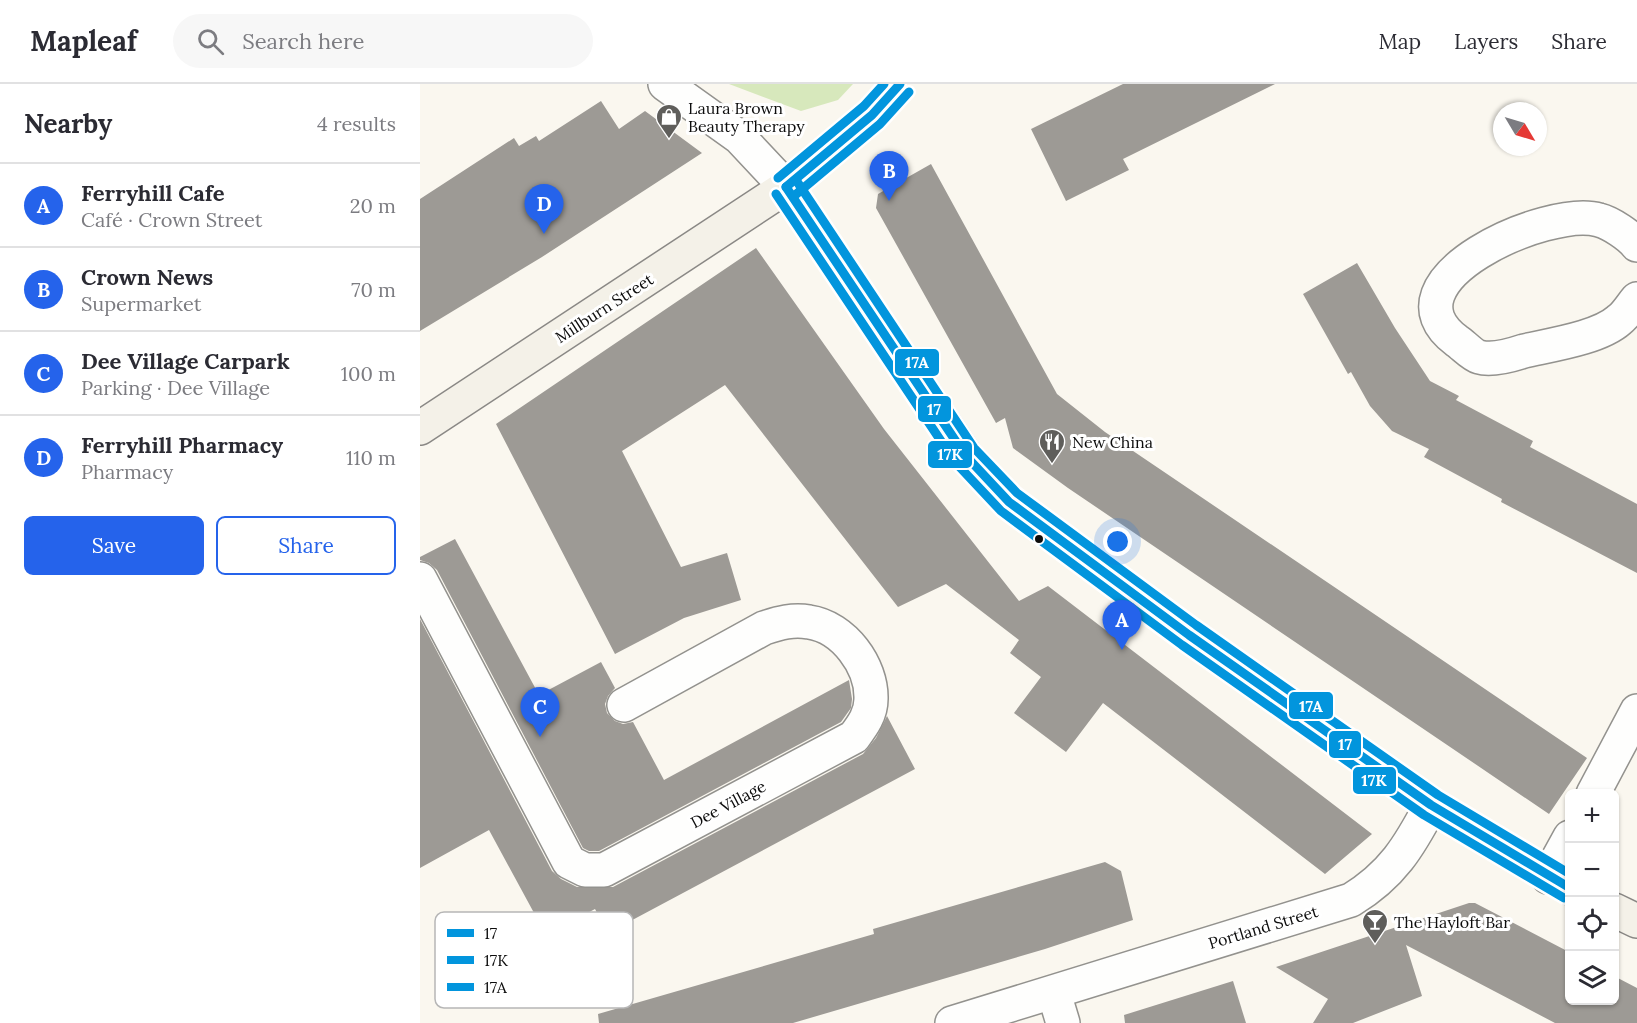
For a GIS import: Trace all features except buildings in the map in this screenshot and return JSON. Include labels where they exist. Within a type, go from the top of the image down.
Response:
[{"type":"street","points":[[665,84],[739,137],[786,187],[965,455],[1009,502],[1189,635],[1431,805],[1559,882],[1568,843]]},
{"type":"street","name":"Millburn Street","points":[[420,428],[786,187]]},
{"type":"street","points":[[1637,245],[1633,240],[1599,220],[1557,220],[1473,255],[1441,284],[1434,307],[1445,331],[1479,357],[1511,356],[1568,342],[1619,321],[1637,299]]},
{"type":"street","name":"Dee Village","points":[[420,579],[569,862],[585,870],[604,870],[854,737],[866,721],[871,700],[864,665],[852,647],[832,631],[811,622],[786,621],[764,628],[624,705]]},
{"type":"street","points":[[1596,789],[1637,711]]},
{"type":"street","name":"Portland Street","points":[[952,1023],[1058,1008],[1351,900],[1374,886],[1393,867],[1412,840],[1431,805]]},
{"type":"street","points":[[1619,912],[1637,921]]},
{"type":"green space","points":[[729,84],[853,84],[838,100],[801,111]]},
{"type":"transit line","name":"17A","points":[[778,178],[864,106],[884,84]]},
{"type":"transit line","name":"17","points":[[786,187],[872,115],[900,84]]},
{"type":"transit line","name":"17K","points":[[794,196],[880,124],[909,92]]},
{"type":"transit line","name":"17A","points":[[796,180],[974,448],[1017,493],[1196,625],[1438,795],[1565,871]]},
{"type":"transit line","name":"17","points":[[786,187],[965,455],[1009,502],[1189,635],[1431,805],[1565,885]]},
{"type":"transit line","name":"17K","points":[[776,194],[955,462],[1001,511],[1182,645],[1424,815],[1564,898]]},
{"type":"place","name":"Laura Brown Beauty Therapy","points":[[669,140]]},
{"type":"place","name":"Crown News","points":[[889,201]]},
{"type":"place","name":"Ferryhill Pharmacy","points":[[544,234]]},
{"type":"place","name":"New China","points":[[1052,465]]},
{"type":"place","name":"Ferryhill Cafe","points":[[1122,650]]},
{"type":"place","name":"Dee Village Carpark","points":[[540,737]]},
{"type":"place","name":"The Hayloft Bar","points":[[1375,945]]}]
